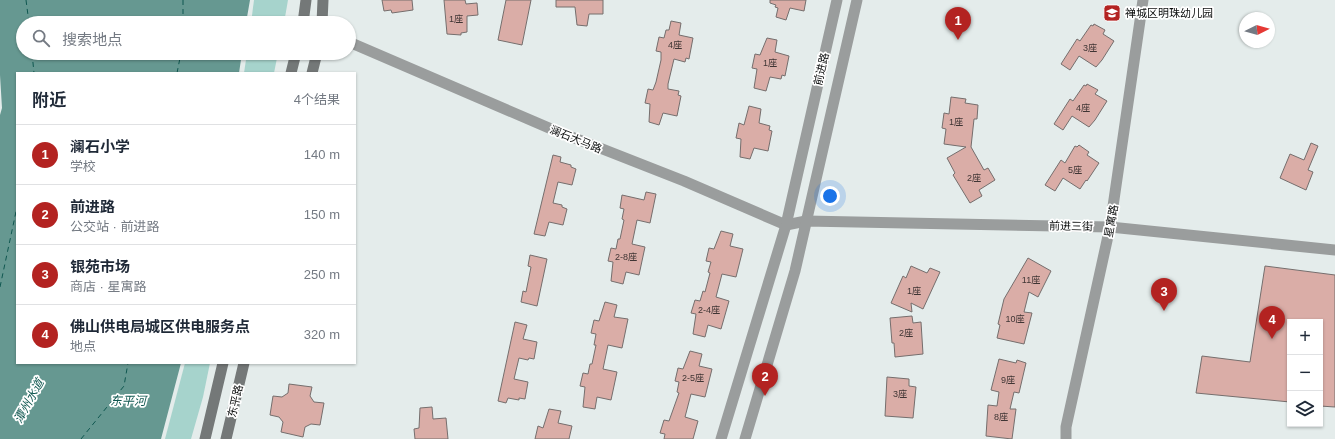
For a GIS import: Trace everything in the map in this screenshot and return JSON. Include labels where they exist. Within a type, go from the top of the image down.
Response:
[{"type":"main road","points":[[304,16],[306,0]]},
{"type":"main road","points":[[322,16],[323,0]]},
{"type":"main road","points":[[291,72],[294,60]]},
{"type":"main road","points":[[312,72],[315,60]]},
{"type":"main road","name":"东平路","points":[[205,439],[223,364]]},
{"type":"main road","name":"东平路","points":[[226,439],[244,364]]},
{"type":"street","name":"前进路","points":[[721,439],[786,225],[837,0]]},
{"type":"street","name":"前进路","points":[[745,439],[795,271],[857,0]]},
{"type":"street","name":"星寓路","points":[[1066,439],[1066,428],[1110,227],[1143,0]]},
{"type":"street","name":"澜石大马路","points":[[356,45],[549,128],[684,181],[786,225]]},
{"type":"street","points":[[786,225],[806,221]]},
{"type":"street","name":"前进三街","points":[[806,221],[1110,227],[1335,250]]},
{"type":"shaded area","points":[[254,0],[288,0],[285,16],[252,16]]},
{"type":"shaded area","points":[[246,60],[277,60],[274,72],[244,72]]},
{"type":"shaded area","points":[[185,364],[210,364],[203,397],[191,439],[165,439]]},
{"type":"water","name":"东平河","points":[[0,0],[250,0],[247,16],[16,16],[16,60],[241,60],[239,72],[16,72],[16,364],[181,364],[161,439],[0,439],[0,115],[2,108],[0,75]]},
{"type":"building","points":[[382,0],[412,0],[413,10],[392,13],[391,10],[384,11]]},
{"type":"building","points":[[444,0],[465,0],[466,4],[477,3],[478,15],[467,16],[467,32],[461,33],[461,35],[447,34]]},
{"type":"building","points":[[506,0],[531,0],[522,45],[498,40]]},
{"type":"building","points":[[556,0],[603,0],[603,14],[589,14],[587,26],[577,25],[575,7],[556,7]]},
{"type":"building","points":[[770,0],[806,0],[804,11],[790,8],[786,20],[776,17],[778,8],[775,7],[776,5],[770,3]]},
{"type":"building","points":[[671,21],[681,23],[679,35],[693,38],[689,59],[686,58],[685,62],[674,59],[668,84],[668,89],[679,91],[678,95],[681,96],[677,116],[663,113],[659,125],[649,122],[650,104],[645,103],[648,89],[653,90],[656,82],[661,60],[661,52],[656,51],[659,37],[664,38],[666,30],[669,30]]},
{"type":"building","points":[[1094,24],[1105,30],[1103,34],[1114,41],[1096,67],[1079,56],[1070,70],[1061,64],[1077,39],[1080,41],[1091,25],[1093,26]]},
{"type":"building","points":[[767,38],[777,40],[775,52],[789,56],[785,76],[782,75],[781,79],[770,77],[766,91],[754,88],[757,69],[752,68],[755,54],[760,55]]},
{"type":"building","points":[[1087,84],[1098,90],[1095,94],[1107,101],[1089,127],[1072,116],[1063,130],[1054,124],[1070,99],[1073,101],[1084,85],[1086,86]]},
{"type":"building","points":[[951,97],[966,99],[965,103],[978,105],[977,119],[974,119],[971,147],[984,170],[988,168],[995,180],[979,190],[982,196],[970,203],[953,175],[955,173],[947,158],[966,147],[944,144],[946,129],[942,128],[944,113],[949,114]]},
{"type":"building","points":[[749,106],[761,109],[759,123],[770,126],[769,130],[772,131],[768,151],[754,148],[750,159],[740,157],[741,139],[736,138],[739,123],[744,125]]},
{"type":"building","points":[[1311,143],[1318,146],[1308,170],[1313,172],[1306,190],[1280,178],[1290,154],[1304,160]]},
{"type":"building","points":[[1079,145],[1089,152],[1087,155],[1099,163],[1087,181],[1086,180],[1080,189],[1063,178],[1055,191],[1045,185],[1061,160],[1065,163],[1075,146],[1077,147]]},
{"type":"building","points":[[553,155],[561,157],[560,162],[571,165],[571,167],[576,169],[572,185],[558,182],[553,203],[562,205],[562,207],[567,209],[563,225],[549,222],[545,236],[534,234]]},
{"type":"building","points":[[646,192],[656,194],[650,223],[637,220],[632,244],[645,247],[639,275],[626,272],[623,284],[611,281],[613,262],[608,261],[611,248],[616,249],[618,239],[620,239],[624,220],[622,219],[624,209],[620,208],[622,195],[644,200]]},
{"type":"building","points":[[721,231],[733,234],[730,246],[743,249],[736,277],[722,274],[716,297],[729,301],[721,329],[708,325],[705,337],[693,334],[696,314],[691,313],[695,300],[700,301],[703,291],[705,292],[711,262],[706,261],[709,248],[714,249]]},
{"type":"building","points":[[530,255],[547,259],[537,306],[521,302],[523,291],[526,292],[531,267],[528,266]]},
{"type":"building","points":[[1028,258],[1051,271],[1038,297],[1029,292],[1024,312],[1032,313],[1024,344],[997,338],[1000,325],[998,324],[1004,299]]},
{"type":"building","points":[[911,266],[927,273],[930,268],[940,272],[923,309],[911,303],[912,312],[891,303],[903,276],[906,278]]},
{"type":"building","points":[[1265,266],[1335,275],[1335,407],[1323,406],[1323,319],[1287,319],[1287,402],[1196,393],[1202,356],[1250,362]]},
{"type":"building","points":[[605,302],[617,305],[614,317],[628,319],[622,348],[608,345],[603,369],[617,372],[611,400],[597,397],[595,409],[583,407],[585,387],[580,386],[583,373],[588,374],[590,364],[592,364],[596,345],[594,345],[596,334],[591,333],[594,320],[599,321]]},
{"type":"building","points":[[912,316],[913,323],[921,322],[923,354],[895,357],[890,318]]},
{"type":"building","points":[[515,322],[527,325],[523,339],[537,342],[534,359],[529,358],[528,360],[519,358],[514,379],[528,382],[525,399],[519,398],[519,400],[508,398],[506,403],[498,401]]},
{"type":"building","points":[[690,351],[702,354],[699,366],[712,369],[705,397],[691,394],[685,417],[698,421],[693,439],[664,439],[665,434],[660,433],[664,420],[669,421],[679,393],[677,392],[679,382],[675,381],[678,368],[683,369]]},
{"type":"building","points":[[999,359],[1016,363],[1017,360],[1026,363],[1019,393],[1014,392],[1010,409],[1016,409],[1012,439],[986,436],[988,405],[997,406],[999,392],[991,390]]},
{"type":"building","points":[[887,377],[909,379],[909,386],[916,387],[913,418],[885,416]]},
{"type":"building","points":[[289,384],[312,387],[310,396],[314,402],[324,403],[320,425],[311,424],[305,427],[303,437],[281,432],[283,422],[279,417],[270,415],[273,396],[282,397],[288,393]]},
{"type":"building","points":[[432,407],[433,419],[446,418],[448,439],[415,439],[414,429],[419,428],[420,408]]},
{"type":"building","points":[[549,409],[561,411],[558,423],[572,426],[569,439],[535,439],[538,426],[543,428]]},
{"type":"ferry route","points":[[26,0],[28,16]]},
{"type":"ferry route","points":[[183,0],[183,16]]},
{"type":"ferry route","points":[[33,60],[34,72]]},
{"type":"ferry route","points":[[177,72],[180,60]]},
{"type":"ferry route","points":[[0,287],[16,212]]},
{"type":"ferry route","points":[[81,439],[124,386],[128,364]]},
{"type":"place","name":"禅城区明珠幼儿园","points":[[1112,13]]},
{"type":"place","name":"澜石小学","points":[[958,40]]},
{"type":"place","name":"银苑市场","points":[[1164,311]]},
{"type":"place","name":"佛山供电局城区供电服务点","points":[[1272,339]]},
{"type":"place","name":"前进路","points":[[765,396]]},
{"type":"water label","name":"潭州水道","points":[[29,401]]}]
